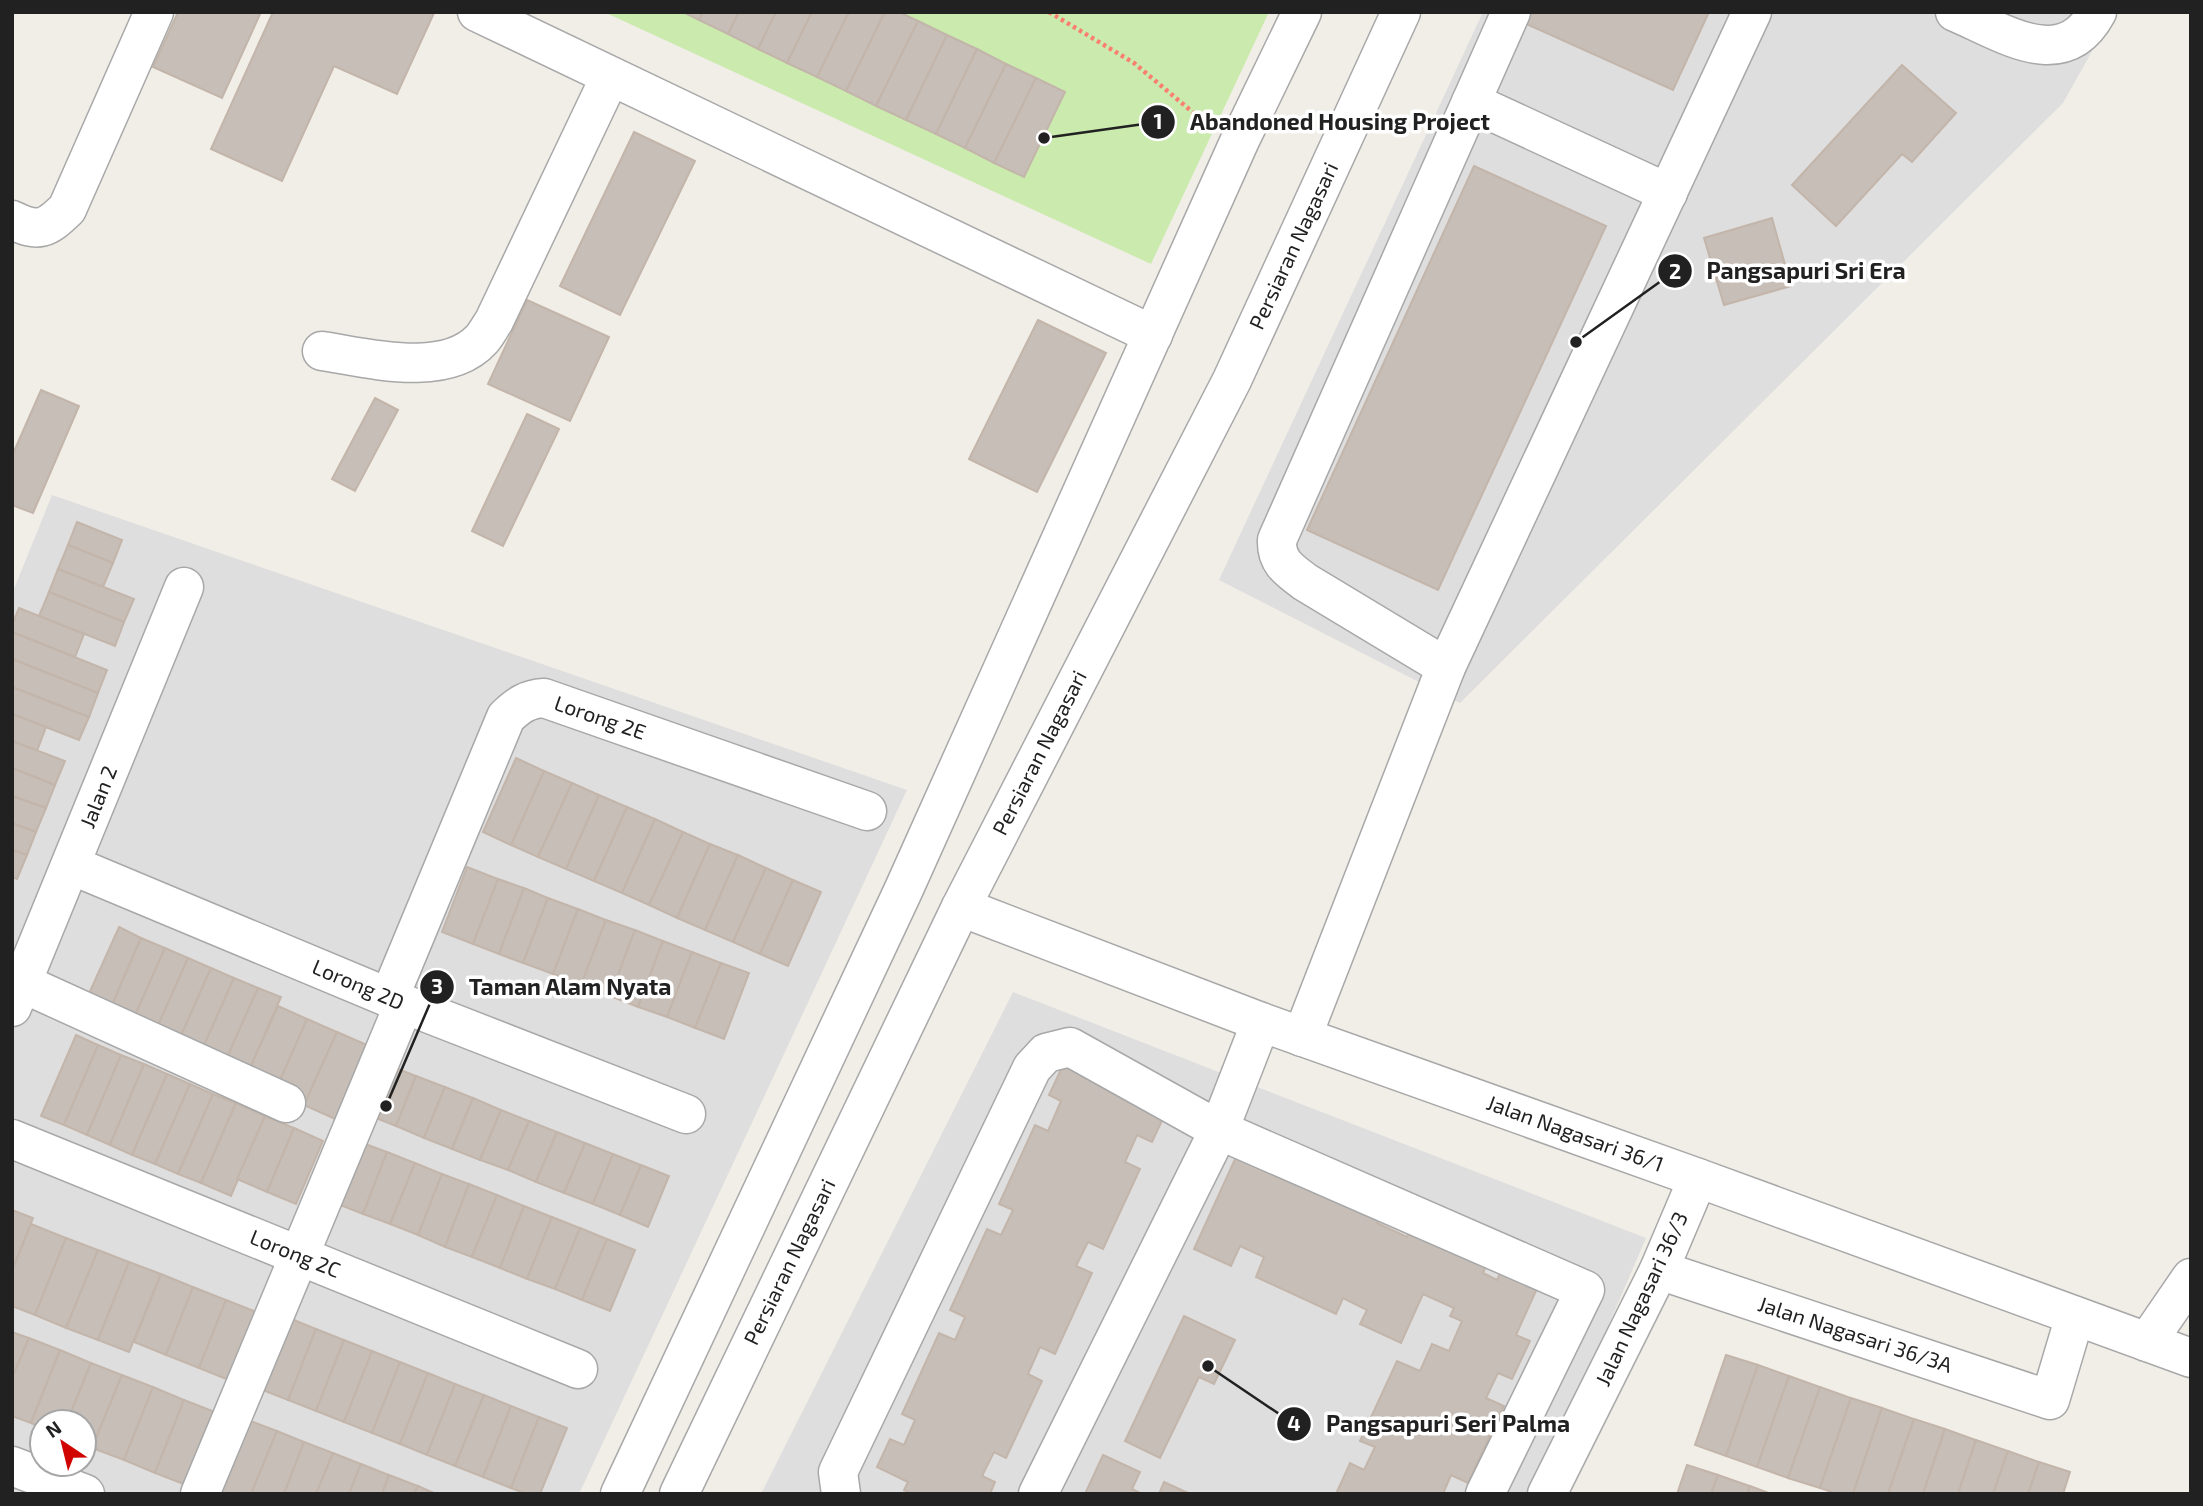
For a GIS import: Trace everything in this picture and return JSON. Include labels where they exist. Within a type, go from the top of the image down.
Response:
[{"type":"street","points":[[12,220],[31,229],[51,225],[67,209],[154,12]]},
{"type":"street","points":[[477,12],[610,78],[1153,335]]},
{"type":"street","points":[[620,1494],[903,891],[1240,141],[1302,12]]},
{"type":"street","name":"Persiaran Nagasari","points":[[679,1494],[961,908],[1233,380],[1401,12]]},
{"type":"street","points":[[1446,667],[1305,582],[1281,562],[1277,551],[1278,540],[1511,12]]},
{"type":"street","points":[[1302,1037],[1446,667],[1752,12]]},
{"type":"street","points":[[1955,12],[2028,43],[2056,46],[2082,33],[2097,12]]},
{"type":"street","points":[[322,351],[392,362],[430,362],[453,357],[481,340],[494,321],[610,78]]},
{"type":"street","points":[[1471,102],[1668,192]]},
{"type":"street","name":"Jalan 2","points":[[17,995],[184,587]]},
{"type":"street","name":"Lorong 2E","points":[[396,1001],[506,717],[530,698],[544,698],[867,811]]},
{"type":"street","name":"Lorong 2D","points":[[71,865],[396,1001],[686,1114]]},
{"type":"street","name":"Jalan Nagasari 36/1","points":[[961,908],[1261,1022],[2191,1358]]},
{"type":"street","points":[[17,995],[286,1103]]},
{"type":"street","points":[[200,1494],[299,1256],[396,1001]]},
{"type":"street","points":[[1038,1494],[1219,1130],[1261,1022]]},
{"type":"street","points":[[841,1494],[838,1472],[1032,1068],[1046,1053],[1070,1047],[1219,1130],[1585,1290],[1485,1494]]},
{"type":"street","name":"Lorong 2C","points":[[12,1139],[578,1369]]},
{"type":"street","name":"Jalan Nagasari 36/3","points":[[1547,1494],[1659,1270],[1698,1178]]},
{"type":"street","name":"Jalan Nagasari 36/3A","points":[[1659,1270],[2050,1399],[2074,1316]]},
{"type":"street","points":[[2147,1342],[2191,1278]]},
{"type":"street","points":[[12,1466],[85,1494]]},
{"type":"path","points":[[1049,12],[1134,63],[1208,125],[1240,141]]},
{"type":"shaded area","points":[[1483,12],[2114,12],[2063,103],[1460,703],[1219,580]]},
{"type":"shaded area","points":[[52,495],[907,790],[579,1494],[12,1494],[12,594]]},
{"type":"shaded area","points":[[1013,992],[1646,1238],[1536,1494],[761,1494]]},
{"type":"green space","points":[[604,12],[1269,12],[1151,264]]},
{"type":"building","points":[[178,12],[261,12],[222,98],[153,67]]},
{"type":"building","points":[[273,12],[434,13],[397,94],[334,66],[282,181],[211,149]]},
{"type":"building","points":[[683,12],[703,12],[699,20]]},
{"type":"building","points":[[703,12],[739,12],[728,34],[699,20]]},
{"type":"building","points":[[739,12],[776,12],[758,49],[728,34]]},
{"type":"building","points":[[776,12],[812,12],[787,63],[758,49]]},
{"type":"building","points":[[812,12],[849,12],[817,77],[787,63]]},
{"type":"building","points":[[849,12],[885,12],[846,91],[817,77]]},
{"type":"building","points":[[885,12],[899,12],[918,21],[876,106],[846,91]]},
{"type":"building","points":[[1529,12],[1709,12],[1673,90],[1524,23]]},
{"type":"building","points":[[918,21],[947,35],[906,120],[876,106]]},
{"type":"building","points":[[947,35],[977,49],[936,134],[906,120]]},
{"type":"building","points":[[977,49],[1006,64],[965,148],[936,134]]},
{"type":"building","points":[[1006,64],[1036,78],[994,163],[965,148]]},
{"type":"building","points":[[1902,65],[1956,113],[1912,162],[1902,154],[1836,226],[1792,185]]},
{"type":"building","points":[[1036,78],[1065,92],[1024,177],[994,163]]},
{"type":"building","points":[[634,132],[695,161],[620,315],[560,286]]},
{"type":"building","points":[[1474,166],[1606,226],[1438,590],[1307,530]]},
{"type":"building","points":[[1772,218],[1791,286],[1724,305],[1704,238]]},
{"type":"building","points":[[527,300],[609,337],[570,421],[488,384]]},
{"type":"building","points":[[1038,320],[1106,353],[1037,492],[969,459]]},
{"type":"building","points":[[41,390],[79,406],[33,513],[12,505],[12,456]]},
{"type":"building","points":[[375,398],[398,410],[355,491],[332,479]]},
{"type":"building","points":[[527,414],[559,429],[503,546],[472,531]]},
{"type":"building","points":[[77,522],[122,540],[113,563],[68,545]]},
{"type":"building","points":[[68,545],[113,563],[103,587],[58,569]]},
{"type":"building","points":[[58,569],[134,599],[124,622],[49,592]]},
{"type":"building","points":[[49,592],[124,622],[115,646],[39,616]]},
{"type":"building","points":[[19,608],[84,634],[75,657],[12,632]]},
{"type":"building","points":[[12,632],[107,670],[98,693],[12,659]]},
{"type":"building","points":[[12,659],[98,693],[89,717],[12,687]]},
{"type":"building","points":[[12,687],[89,717],[79,740],[12,714]]},
{"type":"building","points":[[12,714],[46,727],[37,751],[12,741]]},
{"type":"building","points":[[12,741],[65,761],[55,785],[12,768]]},
{"type":"building","points":[[516,758],[544,771],[511,845],[483,832]]},
{"type":"building","points":[[12,768],[55,785],[46,808],[12,796]]},
{"type":"building","points":[[544,771],[572,783],[538,857],[511,845]]},
{"type":"building","points":[[572,783],[599,795],[566,869],[538,857]]},
{"type":"building","points":[[599,795],[627,807],[594,881],[566,869]]},
{"type":"building","points":[[12,796],[46,808],[36,832],[12,823]]},
{"type":"building","points":[[627,807],[655,819],[622,893],[594,881]]},
{"type":"building","points":[[655,819],[683,832],[649,905],[622,893]]},
{"type":"building","points":[[12,823],[36,832],[27,855],[12,850]]},
{"type":"building","points":[[683,832],[710,844],[677,918],[649,905]]},
{"type":"building","points":[[710,844],[738,855],[705,930],[677,918]]},
{"type":"building","points":[[12,850],[27,855],[17,879],[12,877]]},
{"type":"building","points":[[738,855],[766,868],[733,942],[705,930]]},
{"type":"building","points":[[467,867],[498,879],[473,944],[442,932]]},
{"type":"building","points":[[766,868],[793,880],[760,954],[733,942]]},
{"type":"building","points":[[498,879],[524,888],[499,954],[473,944]]},
{"type":"building","points":[[793,880],[821,892],[788,966],[760,954]]},
{"type":"building","points":[[524,888],[548,898],[523,963],[499,954]]},
{"type":"building","points":[[548,898],[578,909],[553,974],[523,963]]},
{"type":"building","points":[[578,909],[606,920],[581,985],[553,974]]},
{"type":"building","points":[[606,920],[635,930],[610,996],[581,985]]},
{"type":"building","points":[[119,927],[141,938],[106,1019],[82,1009]]},
{"type":"building","points":[[635,930],[663,941],[638,1007],[610,996]]},
{"type":"building","points":[[141,938],[165,948],[129,1029],[106,1019]]},
{"type":"building","points":[[663,941],[692,952],[667,1017],[638,1007]]},
{"type":"building","points":[[165,948],[188,958],[152,1039],[129,1029]]},
{"type":"building","points":[[692,952],[721,963],[695,1028],[667,1017]]},
{"type":"building","points":[[188,958],[211,968],[175,1049],[152,1039]]},
{"type":"building","points":[[721,963],[749,973],[724,1039],[695,1028]]},
{"type":"building","points":[[211,968],[234,978],[198,1059],[175,1049]]},
{"type":"building","points":[[234,978],[258,988],[222,1069],[198,1059]]},
{"type":"building","points":[[258,988],[281,997],[245,1079],[222,1069]]},
{"type":"building","points":[[278,1006],[307,1019],[275,1092],[245,1079]]},
{"type":"building","points":[[307,1019],[337,1032],[304,1105],[275,1092]]},
{"type":"building","points":[[337,1032],[367,1045],[335,1119],[304,1105]]},
{"type":"building","points":[[76,1035],[98,1045],[64,1125],[41,1116]]},
{"type":"building","points":[[98,1045],[121,1055],[87,1135],[64,1125]]},
{"type":"building","points":[[121,1055],[144,1064],[110,1145],[87,1135]]},
{"type":"building","points":[[1064,1063],[1167,1110],[1152,1142],[1137,1135],[1125,1162],[1140,1169],[1103,1249],[1088,1242],[1076,1266],[1092,1273],[1055,1354],[1040,1347],[1028,1374],[1042,1381],[1006,1458],[994,1452],[982,1476],[995,1482],[990,1494],[912,1494],[904,1490],[908,1482],[877,1467],[890,1439],[904,1445],[915,1420],[902,1414],[939,1333],[955,1340],[965,1317],[950,1310],[987,1229],[1001,1235],[1013,1210],[999,1204],[1035,1125],[1048,1131],[1061,1101],[1049,1095]]},
{"type":"building","points":[[144,1064],[167,1074],[132,1155],[110,1145]]},
{"type":"building","points":[[388,1065],[416,1076],[396,1126],[368,1115]]},
{"type":"building","points":[[167,1074],[190,1084],[155,1164],[132,1155]]},
{"type":"building","points":[[416,1076],[445,1087],[424,1138],[396,1126]]},
{"type":"building","points":[[190,1084],[213,1094],[178,1174],[155,1164]]},
{"type":"building","points":[[445,1087],[473,1098],[452,1149],[424,1138]]},
{"type":"building","points":[[213,1094],[236,1103],[201,1183],[178,1174]]},
{"type":"building","points":[[473,1098],[501,1110],[480,1160],[452,1149]]},
{"type":"building","points":[[236,1103],[265,1116],[231,1196],[201,1183]]},
{"type":"building","points":[[501,1110],[529,1121],[508,1170],[480,1160]]},
{"type":"building","points":[[265,1116],[294,1128],[267,1192],[237,1179]]},
{"type":"building","points":[[529,1121],[557,1132],[536,1182],[508,1170]]},
{"type":"building","points":[[294,1128],[323,1141],[296,1204],[267,1192]]},
{"type":"building","points":[[557,1132],[585,1143],[564,1193],[536,1182]]},
{"type":"building","points":[[360,1142],[387,1152],[363,1214],[335,1203]]},
{"type":"building","points":[[585,1143],[613,1154],[593,1204],[564,1193]]},
{"type":"building","points":[[1241,1146],[1383,1211],[1377,1223],[1407,1237],[1413,1224],[1489,1258],[1483,1273],[1497,1280],[1504,1265],[1540,1282],[1516,1335],[1530,1341],[1512,1379],[1498,1373],[1486,1398],[1504,1406],[1468,1483],[1451,1475],[1443,1494],[1336,1494],[1350,1463],[1364,1470],[1375,1447],[1360,1441],[1397,1361],[1420,1371],[1432,1344],[1449,1351],[1462,1321],[1450,1316],[1454,1308],[1423,1294],[1401,1343],[1360,1324],[1367,1310],[1343,1298],[1336,1314],[1256,1277],[1264,1257],[1240,1246],[1231,1266],[1194,1249]]},
{"type":"building","points":[[387,1152],[415,1163],[390,1224],[363,1214]]},
{"type":"building","points":[[613,1154],[641,1165],[620,1215],[593,1204]]},
{"type":"building","points":[[415,1163],[442,1174],[418,1235],[390,1224]]},
{"type":"building","points":[[641,1165],[669,1176],[648,1227],[620,1215]]},
{"type":"building","points":[[442,1174],[469,1184],[445,1247],[418,1235]]},
{"type":"building","points":[[469,1184],[497,1195],[472,1257],[445,1247]]},
{"type":"building","points":[[497,1195],[524,1206],[500,1268],[472,1257]]},
{"type":"building","points":[[524,1206],[552,1217],[527,1279],[500,1268]]},
{"type":"building","points":[[12,1210],[33,1218],[12,1271]]},
{"type":"building","points":[[552,1217],[580,1228],[555,1289],[527,1279]]},
{"type":"building","points":[[31,1224],[66,1238],[35,1315],[12,1306],[12,1271]]},
{"type":"building","points":[[580,1228],[607,1239],[582,1300],[555,1289]]},
{"type":"building","points":[[66,1238],[98,1250],[66,1328],[35,1315]]},
{"type":"building","points":[[607,1239],[635,1250],[610,1311],[582,1300]]},
{"type":"building","points":[[98,1250],[129,1262],[98,1340],[66,1328]]},
{"type":"building","points":[[129,1262],[161,1274],[129,1352],[98,1340]]},
{"type":"building","points":[[161,1274],[193,1287],[166,1355],[134,1342]]},
{"type":"building","points":[[193,1287],[226,1300],[199,1368],[166,1355]]},
{"type":"building","points":[[226,1300],[259,1313],[231,1381],[199,1368]]},
{"type":"building","points":[[1184,1316],[1235,1340],[1214,1384],[1199,1377],[1160,1458],[1125,1441]]},
{"type":"building","points":[[289,1318],[316,1329],[288,1400],[260,1389]]},
{"type":"building","points":[[316,1329],[344,1340],[316,1411],[288,1400]]},
{"type":"building","points":[[12,1332],[29,1338],[12,1378]]},
{"type":"building","points":[[29,1338],[60,1350],[37,1408],[28,1408],[28,1422],[12,1416],[12,1378]]},
{"type":"building","points":[[344,1340],[372,1351],[344,1422],[316,1411]]},
{"type":"building","points":[[60,1350],[91,1363],[73,1408],[37,1408]]},
{"type":"building","points":[[372,1351],[400,1362],[372,1433],[344,1422]]},
{"type":"building","points":[[1726,1355],[1758,1365],[1726,1456],[1695,1445]]},
{"type":"building","points":[[400,1362],[428,1373],[400,1444],[372,1433]]},
{"type":"building","points":[[91,1363],[122,1375],[98,1433],[98,1408],[73,1408]]},
{"type":"building","points":[[1758,1365],[1789,1376],[1757,1467],[1726,1456]]},
{"type":"building","points":[[428,1373],[455,1384],[427,1455],[400,1444]]},
{"type":"building","points":[[122,1375],[153,1387],[124,1460],[98,1450],[98,1433]]},
{"type":"building","points":[[1789,1376],[1820,1387],[1788,1478],[1757,1467]]},
{"type":"building","points":[[455,1384],[484,1395],[455,1466],[427,1455]]},
{"type":"building","points":[[153,1387],[184,1400],[155,1473],[124,1460]]},
{"type":"building","points":[[1820,1387],[1851,1398],[1820,1488],[1788,1478]]},
{"type":"building","points":[[484,1395],[511,1406],[483,1477],[455,1466]]},
{"type":"building","points":[[1851,1398],[1882,1408],[1853,1494],[1837,1494],[1820,1488]]},
{"type":"building","points":[[184,1400],[215,1412],[186,1485],[155,1473]]},
{"type":"building","points":[[511,1406],[539,1417],[511,1488],[483,1477]]},
{"type":"building","points":[[1882,1408],[1914,1419],[1888,1494],[1853,1494]]},
{"type":"building","points":[[539,1417],[567,1428],[540,1494],[526,1494],[511,1488]]},
{"type":"building","points":[[1914,1419],[1945,1429],[1923,1494],[1888,1494]]},
{"type":"building","points":[[248,1420],[277,1431],[251,1494],[223,1494],[219,1492]]},
{"type":"building","points":[[1945,1429],[1976,1440],[1958,1494],[1923,1494]]},
{"type":"building","points":[[277,1431],[304,1442],[284,1494],[251,1494]]},
{"type":"building","points":[[1976,1440],[2008,1451],[1993,1494],[1958,1494]]},
{"type":"building","points":[[304,1442],[333,1453],[316,1494],[284,1494]]},
{"type":"building","points":[[2008,1451],[2039,1462],[2028,1494],[1993,1494]]},
{"type":"building","points":[[333,1453],[361,1464],[349,1494],[316,1494]]},
{"type":"building","points":[[1103,1455],[1140,1472],[1132,1489],[1142,1494],[1085,1494]]},
{"type":"building","points":[[2039,1462],[2070,1472],[2063,1494],[2028,1494]]},
{"type":"building","points":[[361,1464],[389,1475],[382,1494],[349,1494]]},
{"type":"building","points":[[1687,1465],[1718,1475],[1711,1494],[1677,1494]]},
{"type":"building","points":[[389,1475],[418,1486],[414,1494],[382,1494]]},
{"type":"building","points":[[1718,1475],[1750,1486],[1747,1494],[1711,1494]]},
{"type":"building","points":[[1164,1482],[1190,1494],[1159,1494]]},
{"type":"building","points":[[418,1486],[436,1494],[414,1494]]},
{"type":"building","points":[[1750,1486],[1771,1494],[1747,1494]]},
{"type":"place","name":"Abandoned Housing Project","points":[[1044,138]]},
{"type":"place","name":"Pangsapuri Sri Era","points":[[1576,342]]},
{"type":"place","name":"Taman Alam Nyata","points":[[386,1106]]},
{"type":"place","name":"Pangsapuri Seri Palma","points":[[1208,1366]]}]
